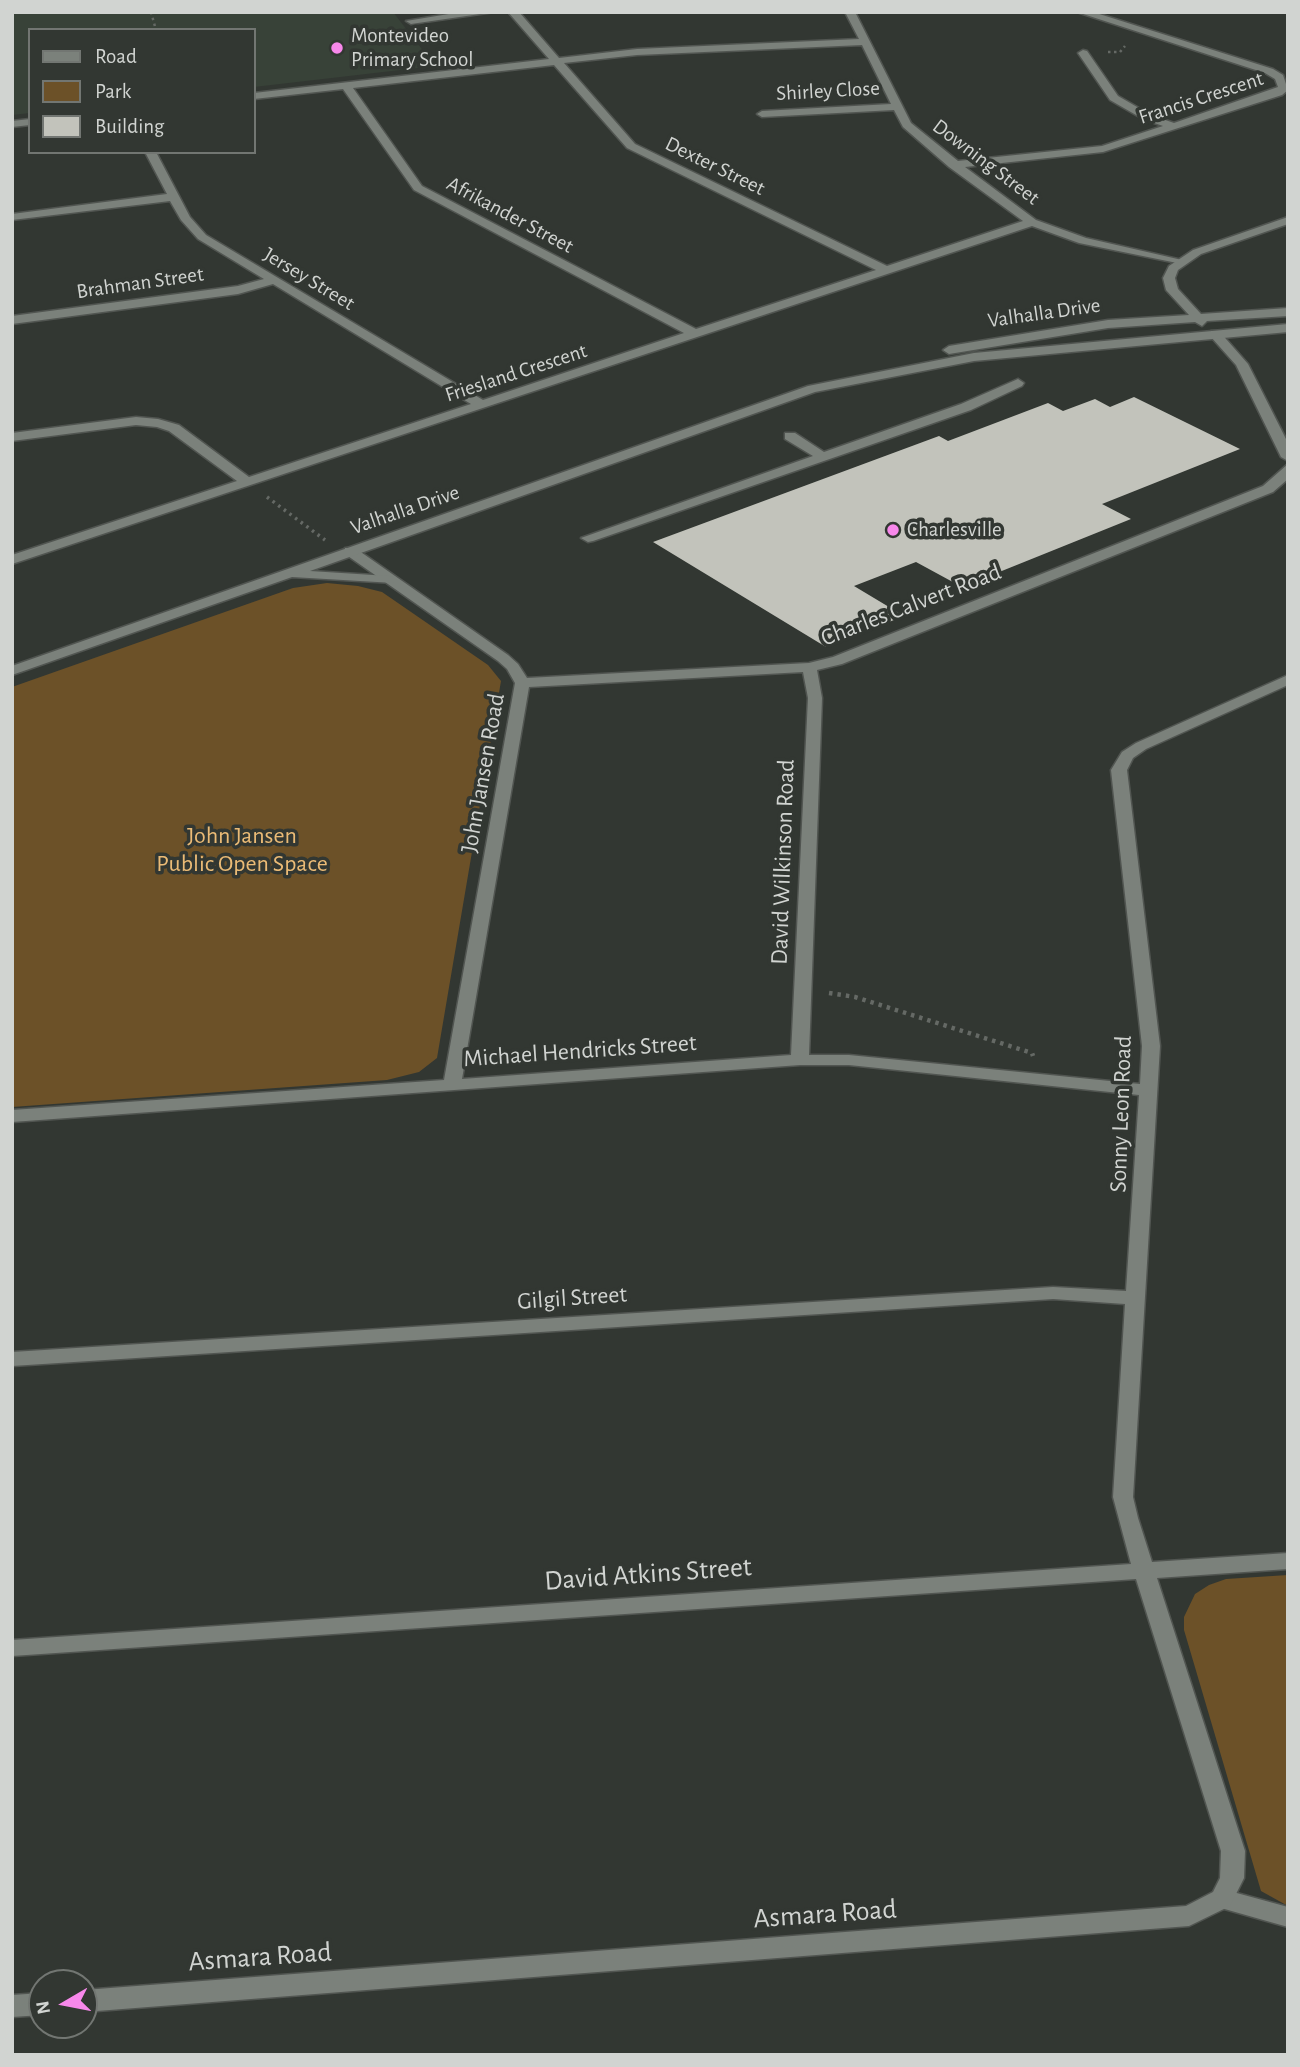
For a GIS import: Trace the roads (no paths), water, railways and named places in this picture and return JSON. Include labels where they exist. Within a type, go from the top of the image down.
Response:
[{"type":"street","points":[[411,21],[489,12]]},
{"type":"street","name":"Dexter Street","points":[[513,12],[624,140],[637,150],[886,270]]},
{"type":"street","name":"Downing Street","points":[[850,12],[895,107],[910,129],[953,165],[1032,222],[1108,253],[1174,267]]},
{"type":"street","name":"Francis Crescent","points":[[953,165],[1083,153],[1175,127],[1278,93],[1284,88],[1283,82],[1269,71],[1082,12]]},
{"type":"street","points":[[256,96],[637,52],[864,42]]},
{"type":"street","points":[[1083,53],[1114,98],[1147,117],[1175,127]]},
{"type":"street","name":"Afrikander Street","points":[[346,86],[418,188],[695,334]]},
{"type":"street","name":"Shirley Close","points":[[762,114],[895,107]]},
{"type":"street","name":"Jersey Street","points":[[151,154],[185,218],[202,237],[483,405]]},
{"type":"street","points":[[12,217],[174,197]]},
{"type":"street","points":[[1288,220],[1174,267],[1169,285],[1175,296],[1242,364],[1288,457]]},
{"type":"street","name":"Friesland Crescent","points":[[12,560],[1032,222]]},
{"type":"street","name":"Brahman Street","points":[[12,320],[237,290],[272,281]]},
{"type":"street","name":"Valhalla Drive","points":[[12,671],[848,374],[969,345],[1108,324],[1288,312]]},
{"type":"street","name":"Valhalla Drive","points":[[811,389],[974,357],[1288,328]]},
{"type":"street","points":[[588,538],[966,407],[1018,383]]},
{"type":"street","points":[[12,438],[136,421],[158,423],[174,428],[248,483]]},
{"type":"street","points":[[790,436],[822,456]]},
{"type":"street","name":"Charles Calvert Road","points":[[522,683],[809,667],[850,656],[1268,489],[1282,478],[1288,468]]},
{"type":"street","points":[[1268,489],[1288,492]]},
{"type":"street","name":"John Jansen Road","points":[[350,551],[503,658],[513,667],[522,683],[452,1085]]},
{"type":"street","points":[[277,577],[324,575],[388,580]]},
{"type":"street","name":"David Wilkinson Road","points":[[800,1060],[815,698],[809,667]]},
{"type":"street","name":"Sonny Leon Road","points":[[1144,1570],[1123,1497],[1151,1046],[1121,764],[1127,755],[1141,746],[1288,679]]},
{"type":"street","name":"Michael Hendricks Street","points":[[12,1116],[800,1060],[849,1060],[1150,1091]]},
{"type":"street","name":"Gilgil Street","points":[[12,1361],[1054,1293],[1135,1298]]},
{"type":"street","name":"David Atkins Street","points":[[12,1648],[1288,1561]]},
{"type":"street","points":[[1144,1570],[1233,1851],[1232,1878],[1222,1899],[1288,1917]]},
{"type":"street","name":"Asmara Road","points":[[98,2000],[1180,1917],[1189,1916],[1222,1899]]},
{"type":"place","name":"Montevideo Primary School","points":[[337,48]]},
{"type":"place","name":"Charlesville","points":[[893,530]]},
{"type":"park label","name":"John Jansen Public Open Space","points":[[242,850]]}]
